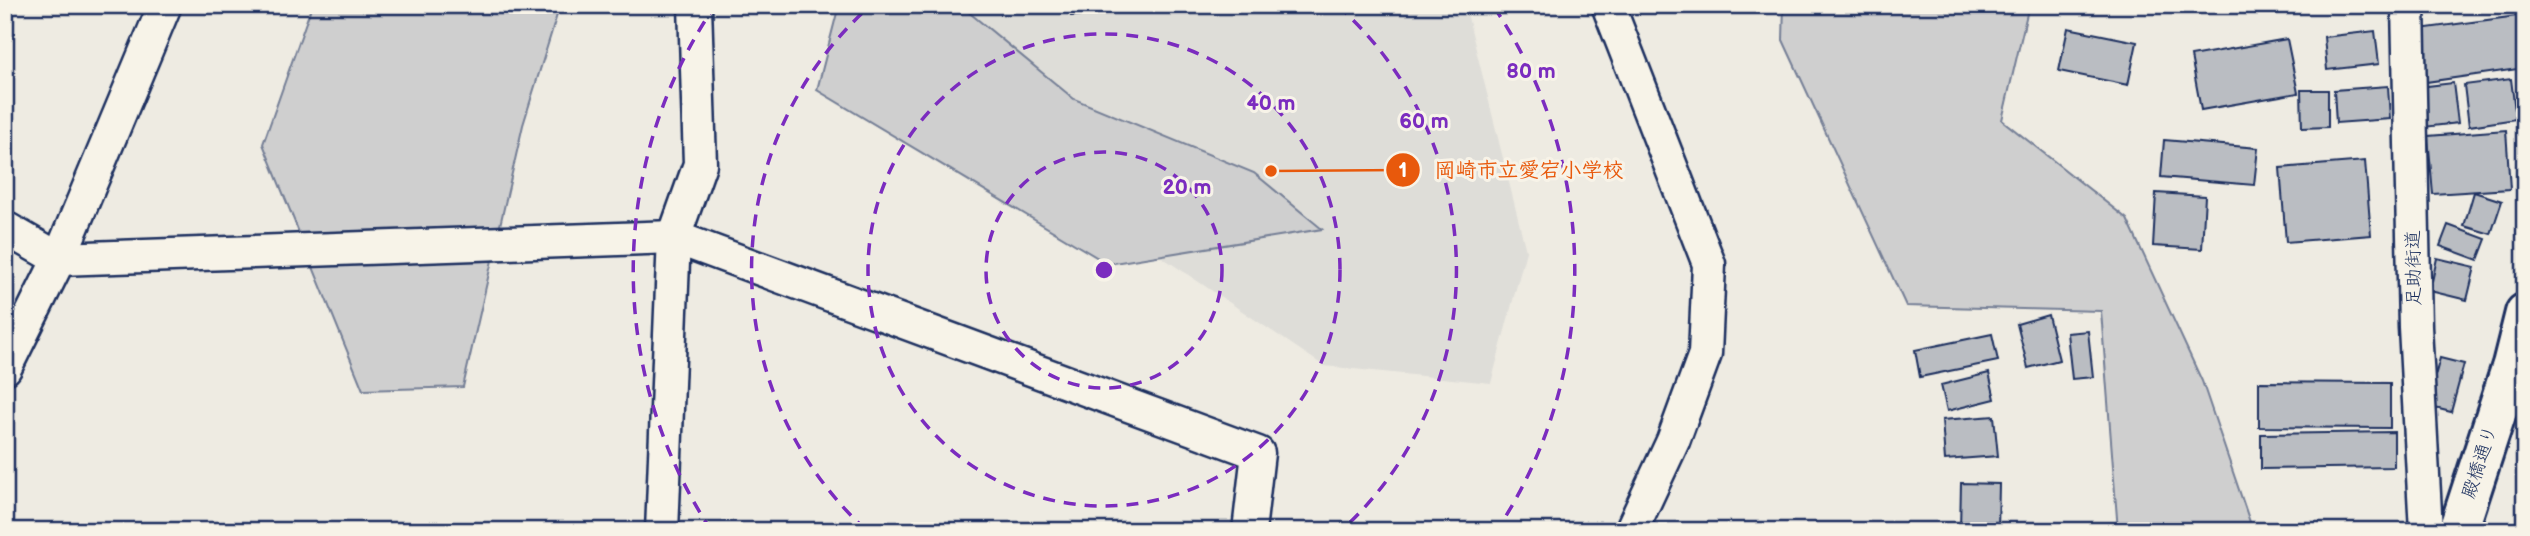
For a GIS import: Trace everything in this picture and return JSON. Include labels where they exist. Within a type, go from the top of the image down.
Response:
[{"type":"main road","name":"殿橋通り","points":[[2458,531],[2518,366],[2525,313]]},
{"type":"street","points":[[5,368],[59,259],[165,5]]},
{"type":"street","points":[[662,531],[674,237],[700,164],[695,5]]},
{"type":"street","points":[[1608,5],[1709,264],[1705,354],[1672,441],[1631,531]]},
{"type":"street","name":"足助街道","points":[[2408,5],[2415,327],[2426,531]]},
{"type":"street","points":[[5,228],[59,259],[674,237],[1258,453],[1249,531]]},
{"type":"shaded area","points":[[312,5],[560,5],[523,125],[463,387],[363,390],[263,144]]},
{"type":"shaded area","points":[[839,5],[960,5],[1074,99],[1254,173],[1322,229],[1108,264],[817,90]]},
{"type":"shaded area","points":[[910,5],[1465,5],[1526,251],[1491,383],[1324,366],[916,92]]},
{"type":"shaded area","points":[[1784,5],[2029,5],[2002,120],[2127,219],[2202,381],[2253,531],[2118,531],[2101,311],[1906,306],[1783,40]]},
{"type":"building","points":[[1070,5],[1108,5],[1109,13],[1071,16]]},
{"type":"building","points":[[1275,5],[1312,5],[1312,13],[1275,12]]},
{"type":"building","points":[[2525,15],[2525,68],[2426,82],[2419,29]]},
{"type":"building","points":[[2068,28],[2137,42],[2128,85],[2059,71]]},
{"type":"building","points":[[2375,31],[2379,64],[2327,70],[2324,37]]},
{"type":"building","points":[[2287,39],[2298,93],[2201,110],[2191,56]]},
{"type":"building","points":[[2511,79],[2516,119],[2469,126],[2464,85]]},
{"type":"building","points":[[2453,83],[2458,123],[2424,127],[2419,87]]},
{"type":"building","points":[[2388,86],[2390,119],[2336,123],[2334,90]]},
{"type":"building","points":[[2301,90],[2328,90],[2328,127],[2302,128]]},
{"type":"building","points":[[2506,130],[2510,189],[2433,194],[2428,136]]},
{"type":"building","points":[[2164,140],[2258,148],[2254,185],[2161,177]]},
{"type":"building","points":[[2365,161],[2371,235],[2286,242],[2280,168]]},
{"type":"building","points":[[2474,192],[2502,201],[2491,234],[2464,226]]},
{"type":"building","points":[[2156,193],[2205,196],[2202,249],[2153,246]]},
{"type":"building","points":[[2448,225],[2486,239],[2478,260],[2440,246]]},
{"type":"building","points":[[2437,258],[2475,267],[2467,300],[2430,291]]},
{"type":"building","points":[[2048,315],[2059,360],[2028,368],[2017,324]]},
{"type":"building","points":[[2088,331],[2093,377],[2072,379],[2067,333]]},
{"type":"building","points":[[1992,334],[1998,361],[1920,377],[1915,350]]},
{"type":"building","points":[[2440,358],[2464,364],[2451,412],[2427,406]]},
{"type":"building","points":[[1989,373],[1995,399],[1947,411],[1941,385]]},
{"type":"building","points":[[2259,382],[2390,383],[2390,428],[2259,427]]},
{"type":"building","points":[[1994,416],[1998,456],[1945,460],[1942,420]]},
{"type":"building","points":[[2394,432],[2394,467],[2261,469],[2261,434]]},
{"type":"building","points":[[1961,483],[1999,484],[1998,531],[1960,531]]},
{"type":"place","name":"岡崎市立愛宕小学校","points":[[1271,171]]}]
